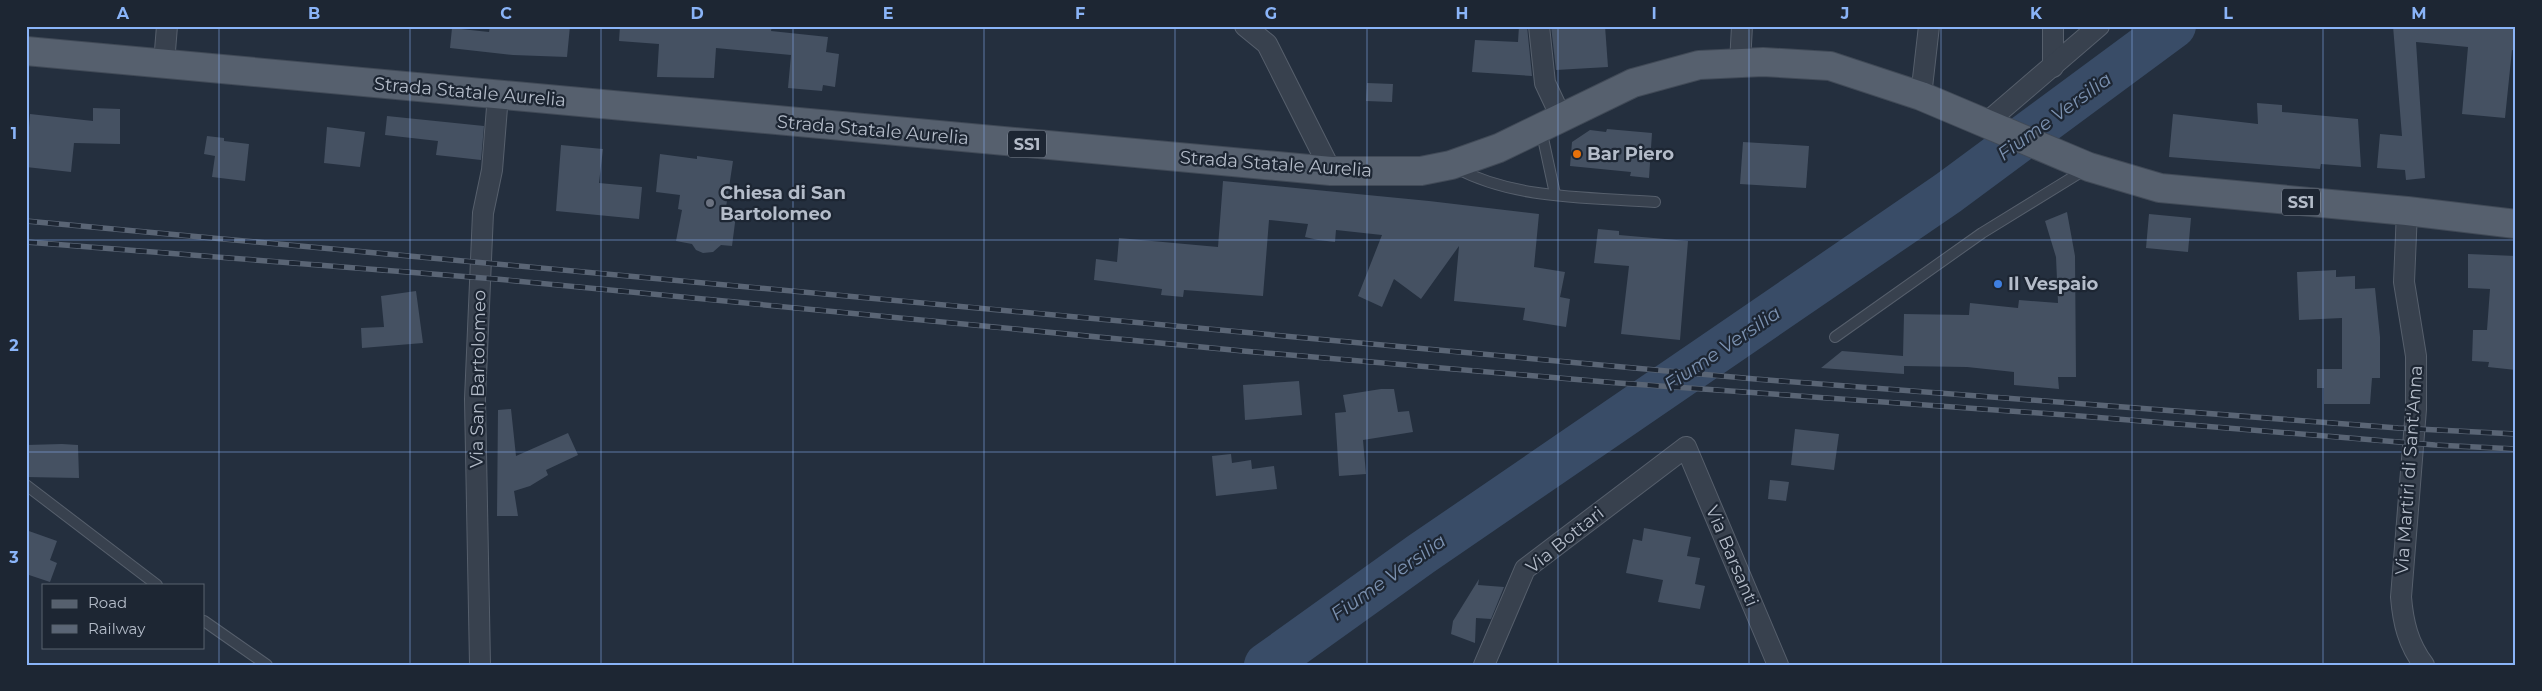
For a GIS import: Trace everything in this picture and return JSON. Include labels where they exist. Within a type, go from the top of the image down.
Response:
[{"type":"main road","name":"Strada Statale Aurelia","points":[[26,51],[1331,171],[1421,171],[1451,165],[1499,148],[1633,83],[1699,65],[1740,63],[1830,66],[1921,96],[2089,167],[2160,188],[2408,211],[2516,224]]},
{"type":"street","points":[[164,63],[167,26]]},
{"type":"street","points":[[1245,26],[1267,44],[1331,171]]},
{"type":"street","points":[[1539,26],[1551,122]]},
{"type":"street","points":[[1740,63],[1742,26]]},
{"type":"street","points":[[1921,96],[1929,26]]},
{"type":"street","points":[[2053,26],[2054,67]]},
{"type":"street","points":[[1993,126],[2099,26]]},
{"type":"street","name":"Via San Bartolomeo","points":[[480,665],[475,400],[483,213],[492,170],[498,94]]},
{"type":"street","name":"Via Martiri di Sant'Anna","points":[[2408,211],[2404,282],[2416,356],[2416,383],[2401,597],[2403,621],[2409,640],[2424,665]]},
{"type":"street","name":"Via Bottari","points":[[1484,665],[1525,568],[1686,446]]},
{"type":"street","name":"Via Barsanti","points":[[1686,446],[1778,665]]},
{"type":"lane","points":[[1551,122],[1555,194]]},
{"type":"lane","points":[[1451,165],[1479,180],[1517,191],[1655,202]]},
{"type":"lane","points":[[1835,336],[1982,233],[2089,167]]},
{"type":"lane","points":[[26,486],[155,584]]},
{"type":"lane","points":[[205,621],[267,665]]},
{"type":"building","points":[[490,26],[570,26],[567,57],[513,55],[450,48],[452,28],[489,32]]},
{"type":"building","points":[[620,26],[772,26],[771,31],[828,37],[826,52],[839,54],[835,87],[823,85],[822,91],[788,88],[791,55],[716,48],[714,78],[657,77],[659,44],[619,41]]},
{"type":"building","points":[[1519,26],[1527,26],[1532,76],[1472,72],[1475,40],[1518,42]]},
{"type":"building","points":[[1551,26],[1605,26],[1608,67],[1556,70]]},
{"type":"building","points":[[2393,26],[2516,26],[2516,51],[2512,50],[2505,118],[2462,114],[2468,47],[2416,42],[2425,178],[2406,180],[2405,170],[2377,168],[2380,134],[2402,136]]},
{"type":"building","points":[[1367,83],[1393,84],[1392,102],[1366,101]]},
{"type":"building","points":[[2257,103],[2282,105],[2282,112],[2358,119],[2361,167],[2321,164],[2320,169],[2169,157],[2173,114],[2258,124]]},
{"type":"building","points":[[93,108],[120,109],[120,144],[74,143],[71,172],[26,167],[30,114],[93,121]]},
{"type":"building","points":[[387,116],[484,126],[481,160],[436,155],[438,141],[385,135]]},
{"type":"building","points":[[327,127],[365,132],[360,167],[324,163]]},
{"type":"building","points":[[1607,129],[1652,133],[1649,178],[1630,176],[1631,172],[1570,166],[1572,142],[1590,130],[1606,132]]},
{"type":"building","points":[[207,136],[224,138],[224,141],[249,144],[245,181],[212,177],[215,156],[204,154]]},
{"type":"building","points":[[1743,142],[1809,146],[1806,188],[1740,184]]},
{"type":"building","points":[[561,145],[603,149],[599,183],[642,187],[639,219],[556,211]]},
{"type":"building","name":"Chiesa di San Bartolomeo","points":[[660,154],[697,159],[697,156],[733,161],[725,214],[736,215],[732,246],[721,245],[713,252],[703,253],[696,250],[692,244],[676,241],[682,210],[678,209],[680,195],[656,192]]},
{"type":"building","points":[[1223,181],[1429,201],[1539,214],[1534,267],[1565,272],[1560,297],[1570,299],[1566,327],[1523,320],[1525,308],[1454,301],[1459,246],[1421,299],[1394,279],[1382,307],[1358,296],[1382,235],[1336,230],[1335,242],[1318,240],[1305,237],[1308,224],[1269,220],[1263,296],[1184,290],[1183,297],[1161,295],[1162,289],[1094,280],[1096,259],[1117,262],[1119,238],[1218,247]]},
{"type":"building","points":[[2067,212],[2075,256],[2076,377],[2058,377],[2059,389],[2014,385],[2014,372],[1967,367],[1904,366],[1904,374],[1821,368],[1842,351],[1903,356],[1904,314],[1969,315],[1970,303],[2018,308],[2019,300],[2058,303],[2056,257],[2045,221]]},
{"type":"building","points":[[2149,214],[2191,218],[2188,252],[2146,248]]},
{"type":"building","points":[[1598,229],[1619,231],[1619,235],[1688,241],[1680,340],[1621,334],[1629,266],[1594,263]]},
{"type":"building","points":[[2468,254],[2516,256],[2516,370],[2488,367],[2489,362],[2472,361],[2473,330],[2487,330],[2490,289],[2468,288]]},
{"type":"building","points":[[2336,270],[2336,277],[2355,276],[2355,289],[2375,288],[2380,337],[2380,378],[2372,378],[2370,404],[2324,404],[2324,388],[2317,388],[2317,369],[2342,369],[2342,318],[2299,320],[2297,272]]},
{"type":"building","points":[[416,291],[423,343],[362,348],[361,328],[384,327],[381,296]]},
{"type":"building","points":[[1299,381],[1302,415],[1245,420],[1243,385]]},
{"type":"building","points":[[1381,389],[1394,389],[1398,412],[1409,411],[1413,432],[1363,440],[1366,474],[1339,476],[1335,413],[1346,412],[1343,395]]},
{"type":"building","points":[[511,409],[516,456],[568,433],[578,455],[546,470],[548,475],[530,486],[514,491],[518,516],[497,516],[498,410]]},
{"type":"building","points":[[1795,429],[1839,434],[1834,470],[1791,465]]},
{"type":"building","points":[[26,445],[78,445],[79,478],[26,477]]},
{"type":"building","points":[[1231,454],[1232,463],[1251,460],[1252,469],[1274,466],[1277,489],[1216,496],[1212,456]]},
{"type":"building","points":[[1770,480],[1789,482],[1786,501],[1768,499]]},
{"type":"building","points":[[1644,528],[1691,537],[1687,556],[1700,558],[1695,584],[1705,586],[1700,609],[1658,602],[1663,580],[1626,573],[1633,539],[1642,541]]},
{"type":"building","points":[[26,530],[57,541],[50,560],[57,563],[50,582],[26,574]]},
{"type":"building","points":[[1479,579],[1478,585],[1504,587],[1491,619],[1476,618],[1475,643],[1451,634],[1453,621]]},
{"type":"waterway","name":"Fiume Versilia","points":[[1266,665],[1421,554],[1948,193],[2174,26]]},
{"type":"railway","points":[[26,221],[1755,379],[2398,428],[2516,434]]},
{"type":"railway","points":[[26,242],[496,279],[1243,351],[1618,383],[2080,416],[2435,445],[2516,449]]},
{"type":"place","name":"Bar Piero","points":[[1577,154]]},
{"type":"place","name":"Chiesa di San Bartolomeo","points":[[710,203]]},
{"type":"place","name":"Il Vespaio","points":[[1998,284]]}]
